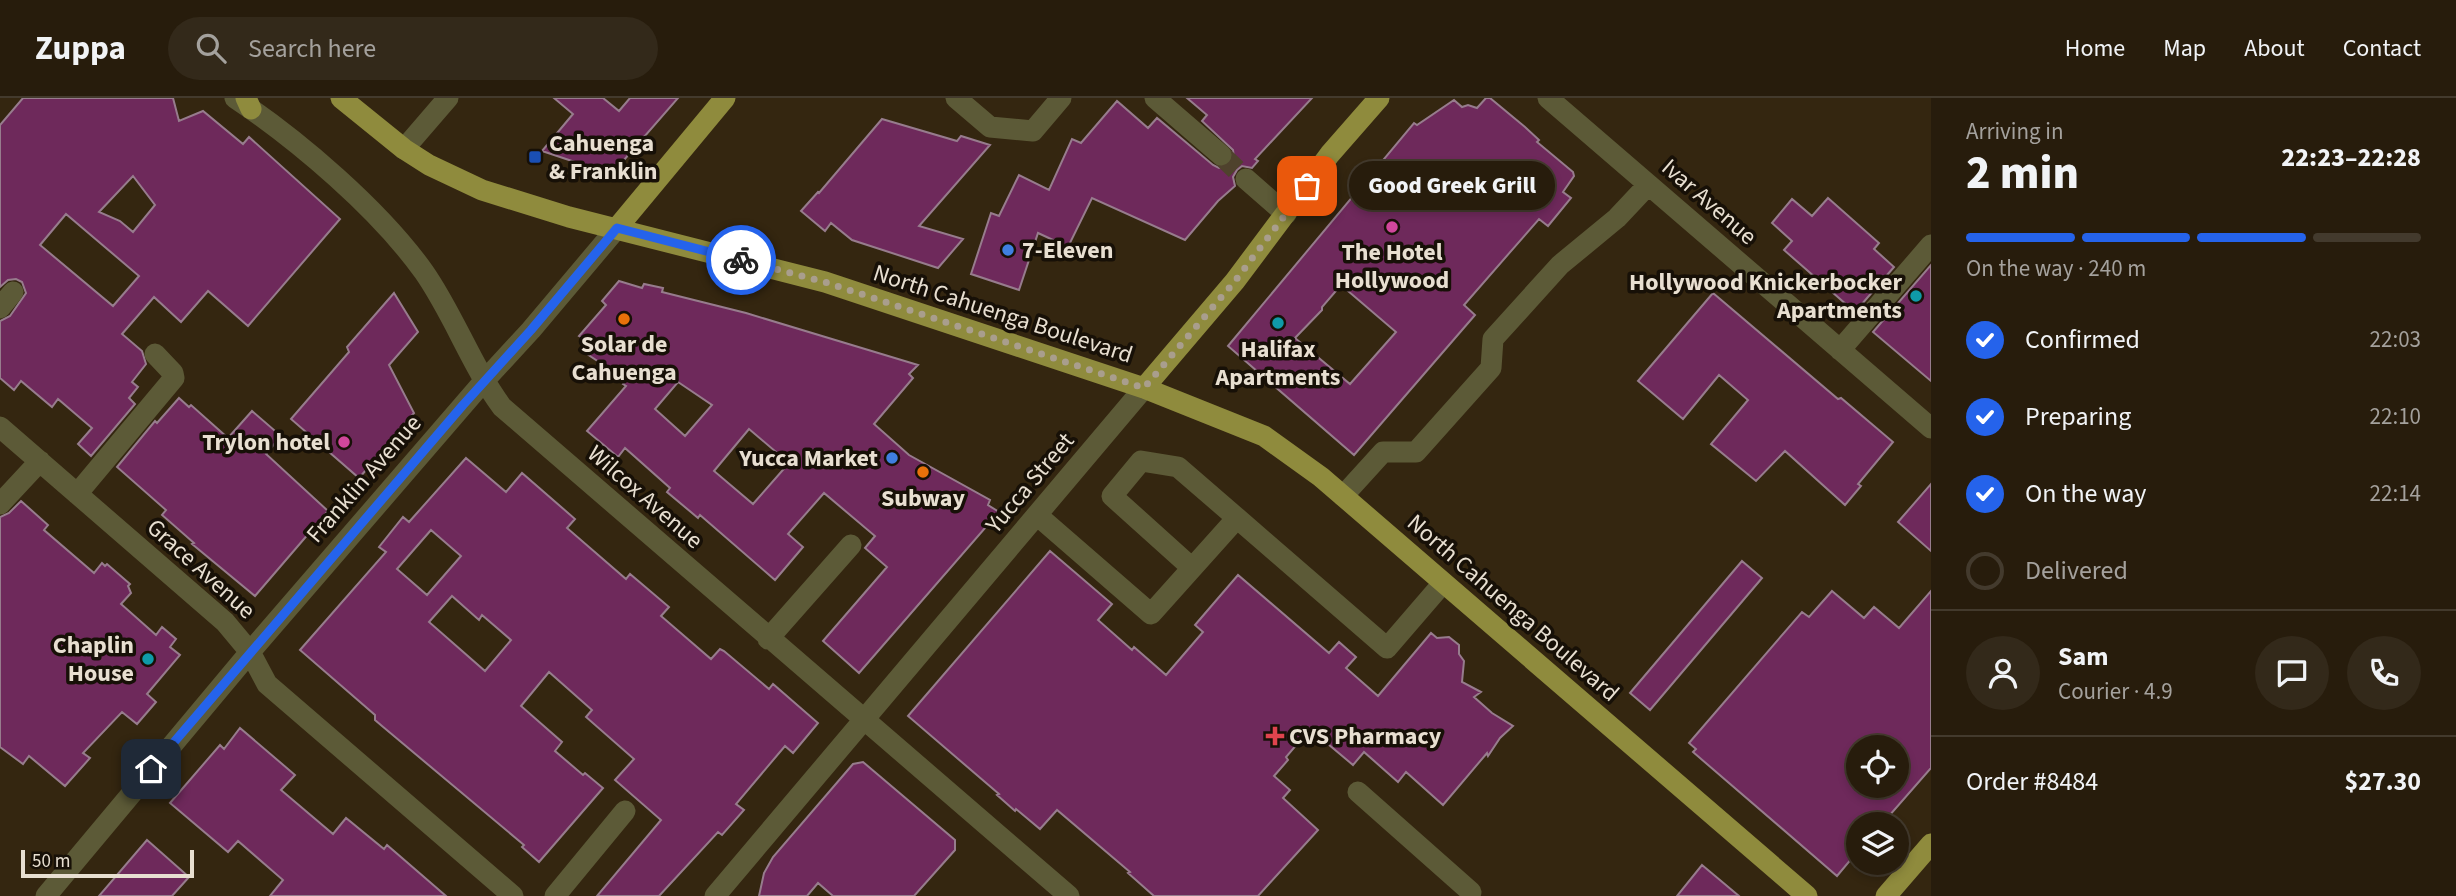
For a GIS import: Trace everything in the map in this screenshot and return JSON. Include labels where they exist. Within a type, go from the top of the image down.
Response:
[{"type":"main road","name":"Franklin Avenue","points":[[617,228],[725,98]]},
{"type":"main road","name":"Yucca Street","points":[[1144,388],[1235,281],[1330,154],[1379,98]]},
{"type":"main road","name":"North Cahuenga Boulevard","points":[[347,100],[404,149],[482,190],[531,206],[825,282],[1144,388],[1264,436],[1321,477],[1807,896]]},
{"type":"main road","points":[[1886,896],[1931,844]]},
{"type":"street","points":[[404,149],[448,98]]},
{"type":"street","points":[[956,98],[990,127],[1033,131],[1061,98]]},
{"type":"street","points":[[1155,98],[1221,155]]},
{"type":"street","name":"Ivar Avenue","points":[[1548,98],[1931,428]]},
{"type":"street","name":"Wilcox Avenue","points":[[244,102],[284,133],[361,201],[405,248],[439,295],[484,381],[502,407],[1069,896]]},
{"type":"street","points":[[1246,179],[1286,214]]},
{"type":"street","points":[[1343,496],[1382,452],[1416,452],[1491,368],[1493,339],[1560,265],[1617,218],[1648,185]]},
{"type":"street","name":"Franklin Avenue","points":[[46,896],[250,652],[617,228]]},
{"type":"street","points":[[1840,350],[1931,245]]},
{"type":"street","points":[[77,494],[174,378],[173,373],[155,354]]},
{"type":"street","name":"Yucca Street","points":[[715,896],[1144,388]]},
{"type":"street","name":"Grace Avenue","points":[[0,427],[225,622],[250,652],[267,684],[513,896]]},
{"type":"street","points":[[0,504],[40,461]]},
{"type":"street","points":[[1192,569],[1111,496],[1141,461],[1178,467],[1387,648],[1443,583]]},
{"type":"street","points":[[1037,514],[1152,614],[1237,518]]},
{"type":"street","points":[[768,639],[852,545]]},
{"type":"street","points":[[1358,792],[1471,892]]},
{"type":"street","points":[[555,896],[625,811]]},
{"type":"building","points":[[23,98],[173,98],[179,121],[203,111],[243,144],[249,137],[340,219],[248,326],[208,291],[181,322],[154,297],[122,334],[142,351],[146,364],[132,382],[138,387],[129,398],[135,404],[91,456],[78,444],[92,428],[58,399],[52,407],[21,381],[14,390],[0,378],[0,321],[10,316],[26,293],[22,282],[16,279],[8,280],[0,287],[0,125]],"holes":[[[133,176],[155,205],[133,232],[120,221],[99,212]],[[66,214],[139,276],[113,306],[40,245]]]},
{"type":"building","points":[[554,98],[603,98],[619,111],[630,98],[678,98],[610,176],[599,179],[579,173],[580,168],[572,165],[575,162],[542,151],[573,114]]},
{"type":"building","points":[[1187,98],[1312,98],[1255,159],[1258,161],[1252,168],[1242,166],[1237,170],[1233,177],[1235,186],[1218,201],[1185,240],[1092,198],[1068,247],[1038,233],[1019,290],[971,274],[991,213],[999,216],[1019,175],[1049,190],[1072,139],[1081,143],[1117,101],[1148,128],[1157,118],[1213,165],[1219,168],[1230,164],[1234,158],[1233,150],[1202,121],[1207,115]]},
{"type":"building","points":[[1486,98],[1490,98],[1573,172],[1574,176],[1563,192],[1571,198],[1548,226],[1539,219],[1464,305],[1475,315],[1354,455],[1228,346],[1414,123],[1417,125],[1454,100],[1462,107],[1468,105],[1477,108]],"holes":[[[1341,285],[1396,332],[1350,384],[1295,338]]]},
{"type":"building","points":[[882,119],[957,141],[961,136],[990,145],[919,226],[963,239],[938,268],[852,240],[831,223],[825,231],[801,211]]},
{"type":"building","points":[[1828,198],[1879,243],[1874,249],[1894,267],[1855,312],[1784,250],[1792,241],[1772,223],[1792,199],[1812,216]]},
{"type":"building","name":"Hollywood Knickerbocker Apartments","points":[[1931,265],[1931,381],[1873,332]]},
{"type":"building","points":[[619,281],[642,288],[644,284],[663,288],[662,292],[746,313],[918,365],[909,374],[913,378],[874,424],[909,455],[990,500],[988,505],[999,512],[859,673],[823,641],[887,567],[865,548],[875,536],[824,493],[788,534],[803,547],[775,580],[700,515],[698,518],[667,492],[670,488],[625,448],[618,457],[587,431],[626,386],[623,384],[626,380],[587,354],[594,344],[579,336],[606,305],[602,301]],"holes":[[[678,382],[712,405],[685,436],[655,409]],[[749,429],[789,463],[753,504],[714,471]]]},
{"type":"building","points":[[394,293],[418,332],[389,365],[414,413],[388,444],[390,451],[381,453],[359,478],[291,419],[349,352],[347,347]]},
{"type":"building","points":[[1713,293],[1893,442],[1858,484],[1861,486],[1845,505],[1785,451],[1756,481],[1711,444],[1748,400],[1719,375],[1683,419],[1638,381]]},
{"type":"building","points":[[179,398],[189,407],[191,405],[228,438],[252,411],[281,436],[266,454],[328,511],[255,596],[192,544],[194,543],[162,515],[166,510],[117,467],[155,421],[157,423]]},
{"type":"building","points":[[466,458],[506,492],[522,473],[575,519],[567,528],[626,579],[630,574],[669,607],[661,616],[711,659],[720,649],[724,651],[769,689],[773,684],[818,723],[793,753],[785,746],[736,804],[744,810],[722,835],[718,832],[659,896],[597,896],[661,820],[615,780],[634,759],[586,717],[592,710],[549,672],[521,706],[562,742],[555,751],[603,788],[539,862],[522,847],[524,845],[375,720],[375,715],[300,650],[386,552],[379,547],[403,517],[409,522]],"holes":[[[431,530],[461,556],[427,595],[397,569]],[[452,596],[479,620],[482,615],[511,640],[485,671],[429,622]]]},
{"type":"building","points":[[1931,484],[1931,551],[1898,522]]},
{"type":"building","points":[[21,501],[48,525],[44,530],[94,573],[102,563],[105,566],[107,564],[130,584],[128,586],[131,593],[121,604],[156,635],[162,627],[176,639],[170,647],[180,655],[147,694],[156,702],[137,724],[122,712],[83,753],[90,758],[65,786],[29,756],[23,764],[0,747],[0,517],[9,513]]},
{"type":"building","points":[[1050,551],[1112,604],[1098,620],[1166,675],[1203,632],[1195,625],[1238,575],[1329,653],[1339,642],[1356,657],[1346,668],[1378,696],[1431,633],[1437,638],[1449,637],[1459,645],[1459,654],[1464,661],[1462,682],[1481,692],[1474,697],[1513,726],[1443,805],[1406,772],[1398,782],[1364,752],[1353,765],[1310,729],[1274,776],[1290,790],[1283,798],[1318,830],[1258,896],[1154,896],[1057,810],[1040,829],[1016,809],[1015,811],[908,716]]},
{"type":"building","points":[[1742,561],[1762,578],[1650,710],[1630,693]]},
{"type":"building","points":[[1832,591],[1864,618],[1874,607],[1899,628],[1931,591],[1931,768],[1909,793],[1909,735],[1846,735],[1846,798],[1905,798],[1892,812],[1846,812],[1846,865],[1837,876],[1693,752],[1696,749],[1689,743],[1802,612],[1809,617]]},
{"type":"building","points":[[240,728],[295,775],[281,790],[333,834],[346,818],[384,849],[387,845],[446,896],[270,896],[283,880],[238,841],[228,852],[170,803],[220,745],[224,749]]},
{"type":"building","points":[[863,762],[955,840],[955,850],[914,896],[833,896],[818,883],[807,896],[759,896],[764,873],[773,857],[853,764]]},
{"type":"building","points":[[147,840],[189,877],[172,896],[99,896]]},
{"type":"building","points":[[1702,865],[1739,896],[1677,896]]},
{"type":"tunnel","points":[[1221,155],[1246,179]]},
{"type":"way so far","points":[[741,260],[825,282],[1144,388],[1235,281],[1307,186]]},
{"type":"place","name":"Cahuenga & Franklin","points":[[535,157]]},
{"type":"place","name":"Good Greek Grill","points":[[1307,186]]},
{"type":"place","name":"The Hotel Hollywood","points":[[1392,227]]},
{"type":"place","name":"7-Eleven","points":[[1008,250]]},
{"type":"place","name":"Hollywood Knickerbocker Apartments","points":[[1916,296]]},
{"type":"place","name":"Solar de Cahuenga","points":[[624,319]]},
{"type":"place","name":"Halifax Apartments","points":[[1278,323]]},
{"type":"place","name":"Trylon hotel","points":[[344,442]]},
{"type":"place","name":"Yucca Market","points":[[892,458]]},
{"type":"place","name":"Subway","points":[[923,472]]},
{"type":"place","name":"Chaplin House","points":[[148,659]]},
{"type":"place","name":"CVS Pharmacy","points":[[1275,736]]},
{"type":"route","points":[[151,769],[617,228],[741,260]]}]
